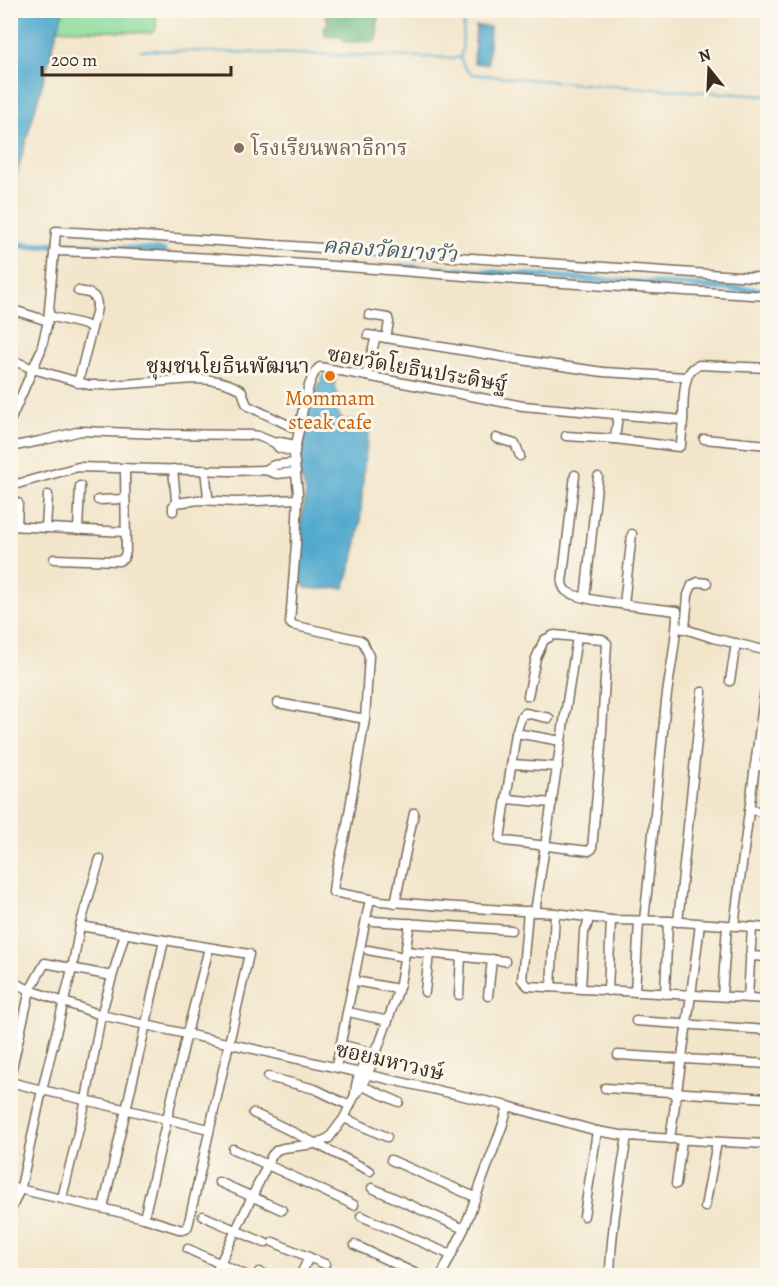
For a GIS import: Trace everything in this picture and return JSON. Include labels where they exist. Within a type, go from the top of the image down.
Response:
[{"type":"street","points":[[11,419],[41,350],[49,319],[56,231],[768,278]]},
{"type":"street","points":[[55,249],[768,296]]},
{"type":"street","points":[[78,291],[94,295],[97,309],[78,383]]},
{"type":"street","points":[[10,309],[92,328]]},
{"type":"street","points":[[369,315],[388,318],[386,338]]},
{"type":"street","points":[[366,376],[372,336],[603,372],[686,377]]},
{"type":"street","points":[[10,359],[33,369],[89,385],[205,379],[227,383],[242,391],[248,406],[300,430],[295,449],[296,544],[290,623],[358,639],[363,642],[369,656],[364,719],[346,831],[333,892],[395,903],[611,920],[668,921],[768,928]]},
{"type":"street","points":[[566,436],[680,446],[686,377],[692,368],[696,365],[768,368]]},
{"type":"street","name":"ซอยวัดโยธินประดิษฐ์","points":[[300,430],[304,401],[314,373],[320,367],[523,406],[683,420]]},
{"type":"street","points":[[615,439],[618,415]]},
{"type":"street","points":[[10,447],[81,431],[251,435],[274,443],[279,448],[295,449]]},
{"type":"street","points":[[496,438],[515,444],[520,456]]},
{"type":"street","points":[[704,439],[768,445]]},
{"type":"street","points":[[10,486],[78,467],[265,470],[274,465],[296,467]]},
{"type":"street","points":[[124,468],[125,569]]},
{"type":"street","points":[[173,469],[177,500]]},
{"type":"street","points":[[206,470],[208,496]]},
{"type":"street","points":[[575,474],[562,583],[564,589],[585,598],[677,611],[681,629]]},
{"type":"street","points":[[585,598],[598,477]]},
{"type":"street","points":[[78,530],[80,486]]},
{"type":"street","points":[[46,528],[48,495]]},
{"type":"street","points":[[98,500],[125,499]]},
{"type":"street","points":[[173,511],[176,503],[199,500],[236,502],[297,500]]},
{"type":"street","points":[[18,503],[14,526],[126,532]]},
{"type":"street","points":[[624,604],[632,534]]},
{"type":"street","points":[[54,559],[119,561],[124,558]]},
{"type":"street","points":[[635,992],[641,920],[653,843],[667,693],[688,595],[692,585],[698,582],[707,583]]},
{"type":"street","points":[[681,629],[768,651]]},
{"type":"street","points":[[528,696],[536,658],[544,640],[554,635],[605,640],[608,645],[592,849],[586,852],[501,840],[516,733],[522,715],[524,713],[549,718]]},
{"type":"street","points":[[578,637],[545,846],[531,912],[522,980],[528,986],[768,999]]},
{"type":"street","points":[[730,681],[736,643]]},
{"type":"street","points":[[722,996],[730,926],[755,765],[764,727],[768,666]]},
{"type":"street","points":[[678,922],[702,692]]},
{"type":"street","points":[[278,703],[364,719]]},
{"type":"street","points":[[516,733],[561,741]]},
{"type":"street","points":[[512,764],[558,767]]},
{"type":"street","points":[[755,765],[768,768]]},
{"type":"street","points":[[507,800],[552,803]]},
{"type":"street","points":[[749,810],[768,812]]},
{"type":"street","points":[[395,903],[414,813]]},
{"type":"street","points":[[10,1212],[21,1188],[80,926],[100,860]]},
{"type":"street","points":[[336,1067],[370,899]]},
{"type":"street","points":[[551,987],[555,914]]},
{"type":"street","points":[[581,989],[584,932],[589,918]]},
{"type":"street","points":[[608,991],[611,920]]},
{"type":"street","points":[[373,921],[511,930]]},
{"type":"street","points":[[665,994],[668,921]]},
{"type":"street","points":[[355,1095],[357,1081],[364,1073],[388,1021],[398,989],[410,923]]},
{"type":"street","points":[[669,1139],[700,924]]},
{"type":"street","points":[[10,1187],[144,1218],[182,1230],[187,1228],[249,954],[80,926]]},
{"type":"street","points":[[748,998],[752,927]]},
{"type":"street","points":[[62,1198],[86,1100],[101,1015],[125,933]]},
{"type":"street","points":[[103,1208],[164,940]]},
{"type":"street","points":[[144,1218],[209,948]]},
{"type":"street","points":[[368,950],[405,954],[429,953],[505,961]]},
{"type":"street","points":[[425,992],[429,953]]},
{"type":"street","points":[[459,995],[461,956]]},
{"type":"street","points":[[750,956],[768,957]]},
{"type":"street","points":[[488,996],[492,959]]},
{"type":"street","points":[[112,976],[45,963],[30,990],[10,1079],[42,1090],[209,1129]]},
{"type":"street","name":"ซอยมหาวงษ์","points":[[10,981],[101,1015],[508,1106],[597,1131],[627,1136],[768,1144]]},
{"type":"street","points":[[360,982],[398,989]]},
{"type":"street","points":[[353,1013],[388,1021]]},
{"type":"street","points":[[636,1021],[768,1030]]},
{"type":"street","points":[[346,1046],[375,1050]]},
{"type":"street","points":[[618,1055],[768,1064]]},
{"type":"street","points":[[214,1275],[272,1155],[283,1148],[315,1144],[330,1138],[362,1086],[364,1073]]},
{"type":"street","points":[[268,1077],[315,1089],[350,1106]]},
{"type":"street","points":[[362,1086],[399,1102]]},
{"type":"street","points":[[605,1088],[768,1098]]},
{"type":"street","points":[[441,1275],[464,1229],[508,1106]]},
{"type":"street","points":[[254,1113],[292,1130],[370,1172]]},
{"type":"street","points":[[344,1118],[387,1137]]},
{"type":"street","points":[[584,1216],[597,1131]]},
{"type":"street","points":[[610,1275],[614,1221],[627,1136]]},
{"type":"street","points":[[676,1184],[682,1140]]},
{"type":"street","points":[[705,1207],[717,1142]]},
{"type":"street","points":[[233,1149],[354,1205]]},
{"type":"street","points":[[390,1160],[475,1197]]},
{"type":"street","points":[[219,1182],[282,1210]]},
{"type":"street","points":[[372,1188],[464,1229]]},
{"type":"street","points":[[203,1216],[326,1264]]},
{"type":"street","points":[[361,1216],[451,1255]]},
{"type":"street","points":[[355,1245],[420,1275]]},
{"type":"street","points":[[188,1248],[247,1275]]},
{"type":"street","points":[[300,1275],[309,1257]]},
{"type":"green space","points":[[63,11],[156,11],[156,29],[151,33],[57,29]]},
{"type":"green space","points":[[322,11],[379,11],[376,41],[345,42],[342,37],[325,36],[328,18],[326,18],[326,12]]},
{"type":"water","points":[[10,11],[63,11],[11,194]]},
{"type":"water","points":[[476,26],[490,27],[488,64],[474,63]]},
{"type":"water","points":[[324,375],[335,380],[339,399],[337,412],[342,419],[372,422],[365,460],[360,524],[347,581],[344,588],[319,589],[306,588],[298,578],[297,545],[306,492],[297,467],[302,421]]},
{"type":"waterway","points":[[460,58],[465,10]]},
{"type":"waterway","points":[[140,50],[460,58],[471,74],[768,96]]},
{"type":"waterway","name":"คลองวัดบางวัว","points":[[10,244],[31,246],[59,244],[163,251]]},
{"type":"waterway","name":"คลองวัดบางวัว","points":[[399,267],[768,291]]},
{"type":"place","name":"โรงเรียนพลาธิการ","points":[[239,148]]},
{"type":"place","name":"Mommam steak cafe","points":[[330,376]]},
{"type":"district","name":"ชุมชนโยธินพัฒนา","points":[[228,365]]}]
